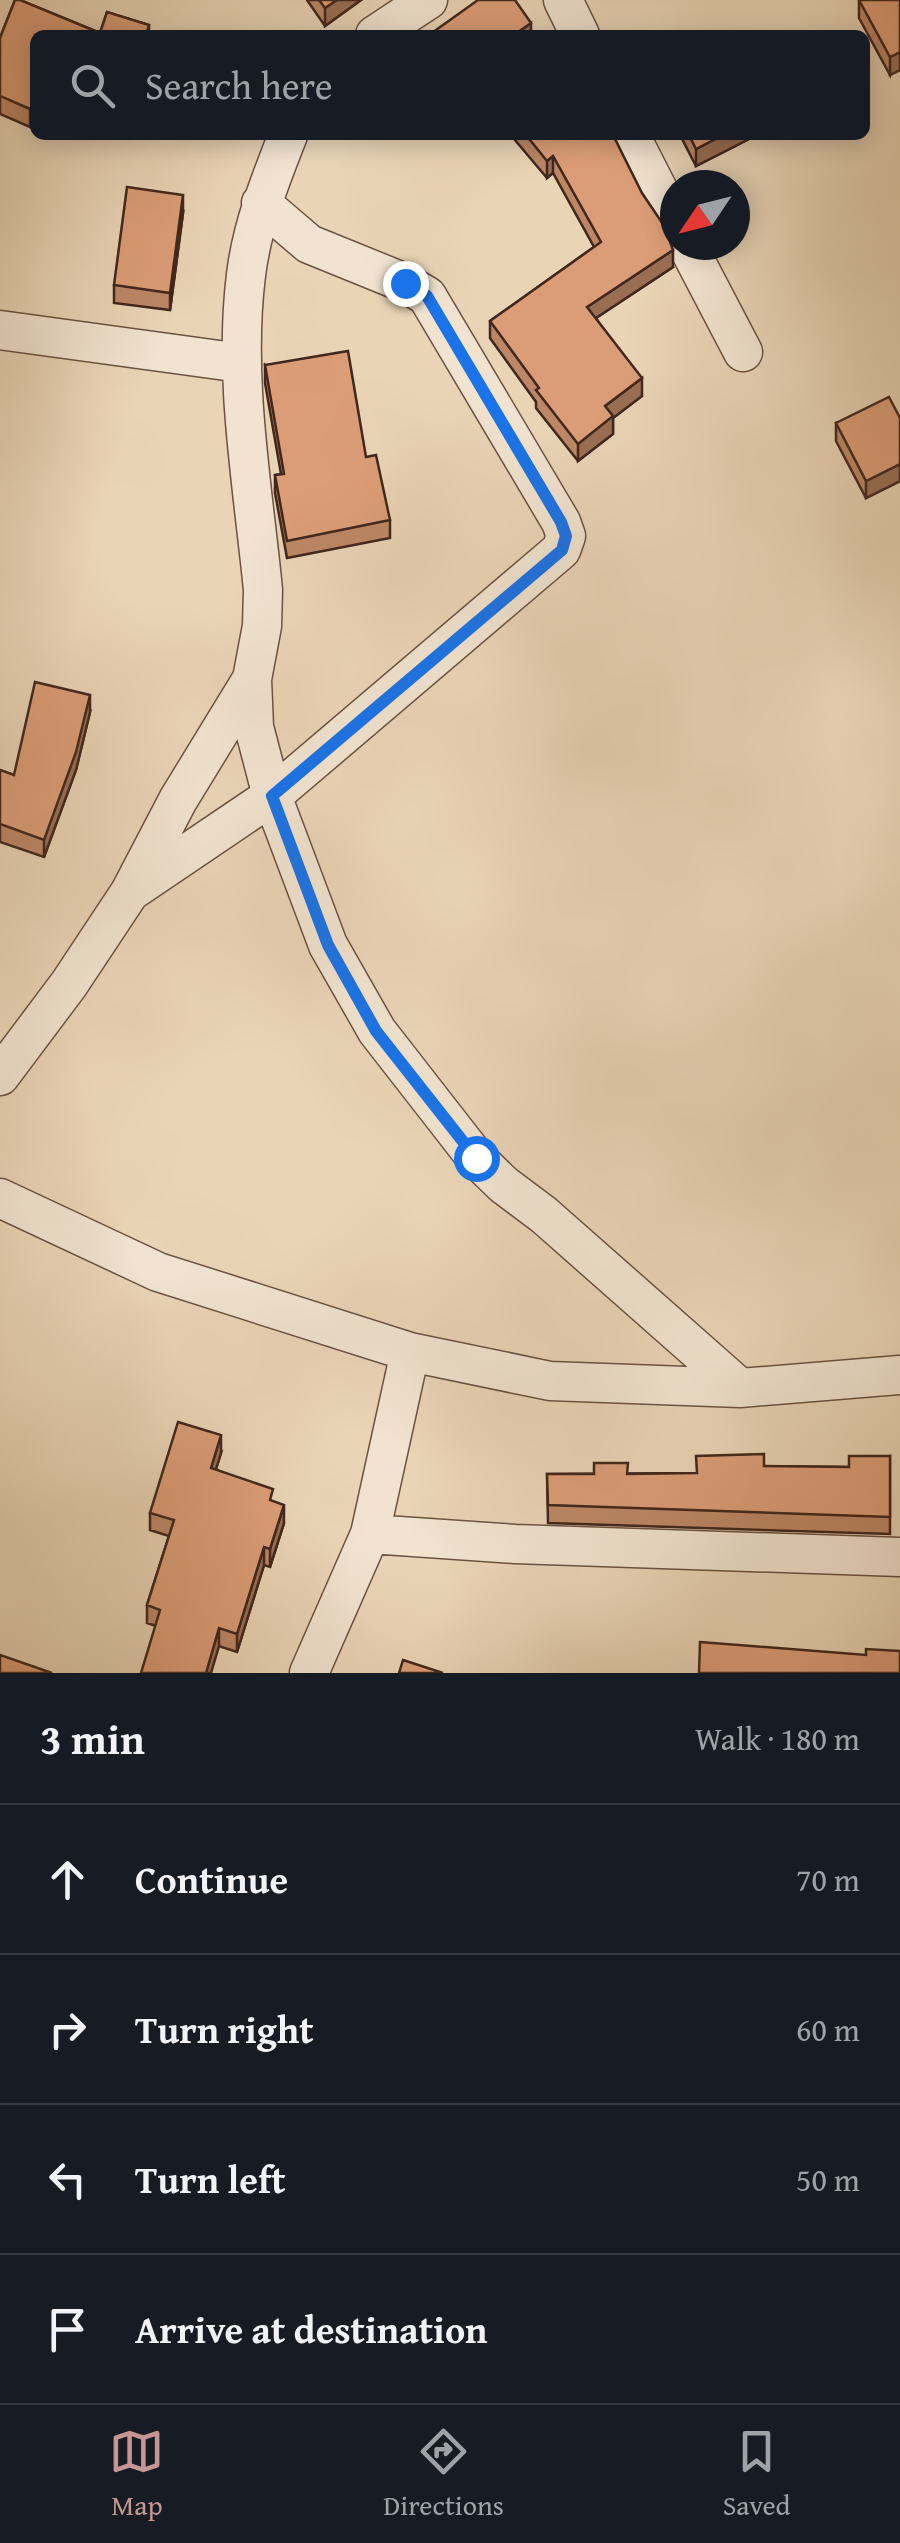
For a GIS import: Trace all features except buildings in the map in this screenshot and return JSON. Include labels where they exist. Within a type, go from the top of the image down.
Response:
[{"type":"street","points":[[383,30],[428,0]]},
{"type":"street","points":[[563,0],[578,30]]},
{"type":"street","points":[[286,140],[261,203],[246,274],[241,363],[262,590],[262,626],[252,679],[254,727],[272,796],[328,945],[376,1031],[476,1158],[740,1388]]},
{"type":"street","points":[[633,140],[660,193]]},
{"type":"street","points":[[130,892],[272,796],[562,550],[566,536],[427,296],[405,283],[309,244],[261,203]]},
{"type":"street","points":[[695,260],[743,352]]},
{"type":"street","points":[[0,330],[241,363]]},
{"type":"street","points":[[0,1076],[69,984],[130,892],[178,800],[252,679]]},
{"type":"street","points":[[0,1198],[158,1272],[410,1352],[550,1381],[740,1388],[900,1375]]},
{"type":"street","points":[[309,1673],[370,1534],[410,1352]]},
{"type":"street","points":[[370,1534],[516,1544],[900,1557]]},
{"type":"route","points":[[405,283],[427,296],[566,536],[562,550],[272,796],[328,945],[376,1031],[476,1158]]}]
